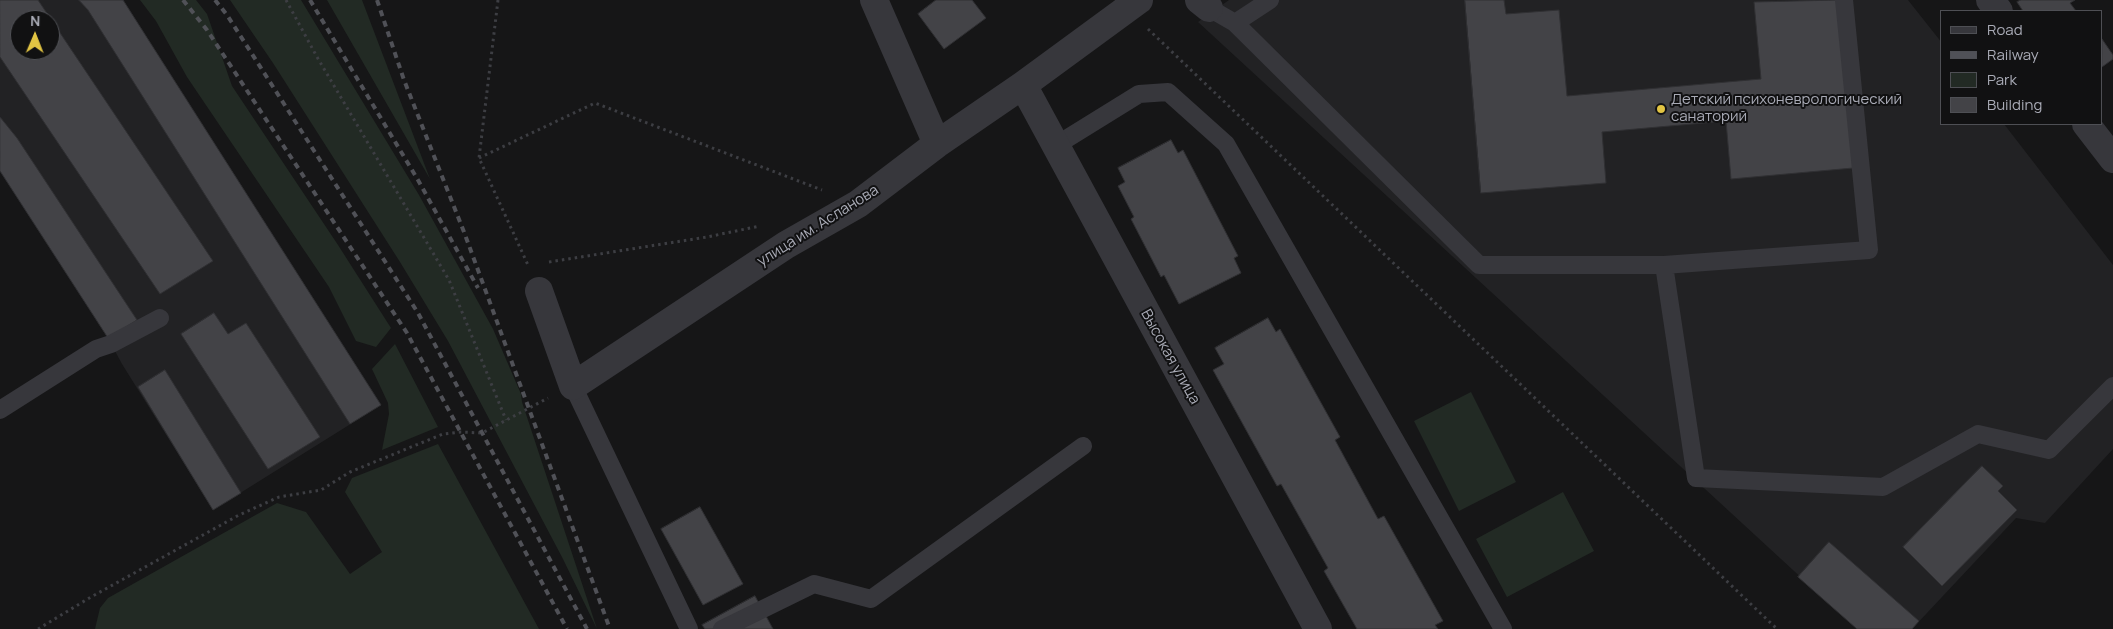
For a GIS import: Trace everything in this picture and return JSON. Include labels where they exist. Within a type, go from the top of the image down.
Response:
[{"type":"street","points":[[874,0],[937,144]]},
{"type":"street","points":[[1990,0],[1998,10]]},
{"type":"street","name":"улица им. Асланова","points":[[574,386],[786,246],[858,204],[937,144],[1023,85],[1133,5]]},
{"type":"street","name":"Высокая улица","points":[[1023,85],[1318,629]]},
{"type":"street","points":[[2087,125],[2113,159]]},
{"type":"street","points":[[540,291],[574,386]]},
{"type":"lane","points":[[1235,23],[1270,0]]},
{"type":"lane","points":[[1204,4],[1235,23],[1479,265],[1664,265],[1869,250],[1844,0]]},
{"type":"lane","points":[[1055,146],[1139,94],[1168,92],[1226,144],[1503,629]]},
{"type":"lane","points":[[1664,265],[1696,478],[1884,487],[1978,434],[2049,450],[2113,386]]},
{"type":"lane","points":[[0,410],[96,349],[111,344],[160,318]]},
{"type":"lane","points":[[574,386],[689,629]]},
{"type":"lane","points":[[722,629],[814,584],[871,599],[1083,446]]},
{"type":"path","points":[[286,0],[322,65],[449,280],[506,420]]},
{"type":"path","points":[[498,0],[479,158],[528,266],[538,264]]},
{"type":"path","points":[[1133,5],[1777,629]]},
{"type":"path","points":[[479,158],[594,103],[858,204]]},
{"type":"path","points":[[547,263],[706,238],[763,225]]},
{"type":"path","points":[[38,629],[91,597],[246,511],[278,497],[321,490],[350,472],[444,434],[461,432],[482,434],[574,386]]},
{"type":"shaded area","points":[[0,0],[123,0],[381,405],[213,510],[122,364],[108,338],[0,171]]},
{"type":"shaded area","points":[[1229,0],[1908,0],[1940,40],[1940,125],[2005,125],[2113,265],[2113,449],[2045,523],[2016,518],[1912,629],[1857,629],[1198,22]]},
{"type":"green space","points":[[140,0],[196,0],[207,14],[232,86],[391,328],[376,347],[356,341],[329,287],[187,77],[156,21]]},
{"type":"green space","points":[[230,0],[301,0],[419,195],[493,329],[521,394],[522,402],[597,629],[563,559],[448,341],[273,63]]},
{"type":"green space","points":[[327,0],[362,0],[430,179]]},
{"type":"green space","points":[[395,344],[438,427],[382,450],[389,414],[388,403],[372,369]]},
{"type":"green space","points":[[1471,392],[1516,482],[1459,511],[1414,421]]},
{"type":"green space","points":[[438,444],[539,629],[95,629],[100,608],[108,598],[277,503],[306,512],[350,574],[382,552],[345,492],[352,478]]},
{"type":"green space","points":[[1563,492],[1594,551],[1507,597],[1476,539]]},
{"type":"building","points":[[0,0],[38,0],[45,10],[10,10],[10,60],[60,60],[60,33],[213,261],[160,294],[0,57]]},
{"type":"building","points":[[79,0],[123,0],[381,405],[350,424],[88,10]]},
{"type":"building","points":[[936,0],[972,0],[986,18],[944,49],[918,14]]},
{"type":"building","name":"Детский психоневрологический санаторий","points":[[1465,0],[1504,0],[1506,14],[1559,10],[1567,96],[1761,79],[1754,2],[1838,0],[1853,168],[1731,179],[1726,121],[1602,132],[1606,183],[1481,193]]},
{"type":"building","points":[[2021,0],[2075,0],[2070,3],[2075,10],[2022,10],[2017,2]]},
{"type":"building","points":[[2103,40],[2113,55],[2113,59],[2103,66]]},
{"type":"building","points":[[0,117],[17,138],[137,320],[108,338],[0,171]]},
{"type":"building","points":[[1171,140],[1178,153],[1183,150],[1238,256],[1234,258],[1241,273],[1179,304],[1164,275],[1161,277],[1131,219],[1134,217],[1118,186],[1125,182],[1118,168]]},
{"type":"building","points":[[214,313],[228,334],[246,323],[320,437],[268,469],[181,334]]},
{"type":"building","points":[[1268,318],[1276,332],[1280,329],[1340,437],[1335,440],[1378,519],[1384,516],[1443,621],[1435,625],[1438,629],[1357,629],[1324,571],[1328,568],[1281,484],[1277,486],[1213,370],[1224,364],[1215,348]]},
{"type":"building","points":[[165,370],[241,493],[213,510],[138,387]]},
{"type":"building","points":[[1982,466],[2003,486],[1998,491],[2017,510],[1942,586],[1903,547]]},
{"type":"building","points":[[700,507],[743,584],[703,605],[661,529]]},
{"type":"building","points":[[1829,542],[1919,621],[1912,629],[1857,629],[1798,577]]},
{"type":"building","points":[[755,596],[773,629],[705,629],[702,625]]},
{"type":"railway","points":[[183,0],[207,30],[407,333],[567,629]]},
{"type":"railway","points":[[215,0],[227,15],[418,313],[587,629]]},
{"type":"railway","points":[[310,0],[418,180],[478,288]]},
{"type":"railway","points":[[377,0],[404,80],[464,232],[610,629]]},
{"type":"place","name":"Детский психоневрологический санаторий","points":[[1661,109]]}]
